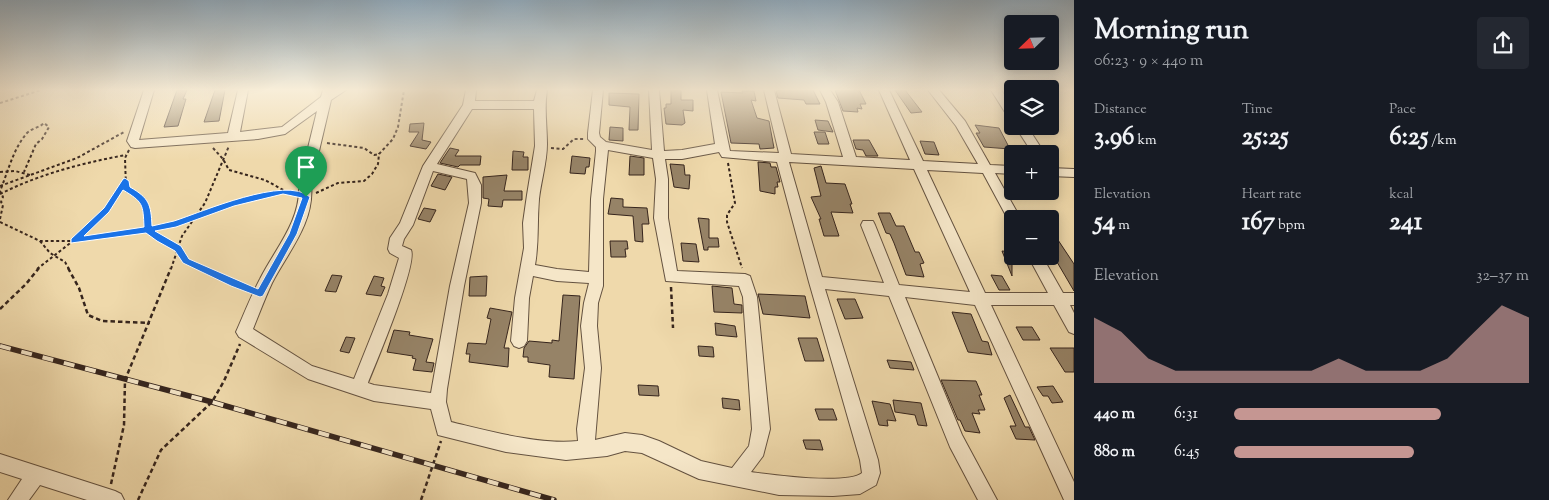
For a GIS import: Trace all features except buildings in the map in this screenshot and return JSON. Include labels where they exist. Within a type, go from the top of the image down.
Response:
[{"type":"street","points":[[142,113],[133,141],[135,144],[233,137],[285,130],[304,113]]},
{"type":"street","points":[[233,137],[238,113]]},
{"type":"street","points":[[323,113],[305,185],[306,197],[293,234],[260,294],[244,332],[308,372],[374,393],[438,402]]},
{"type":"street","points":[[358,388],[396,294],[406,258],[406,254],[395,248],[397,238],[406,225],[429,166],[464,113]]},
{"type":"street","points":[[518,341],[522,298],[531,248],[533,194],[541,146],[539,113]]},
{"type":"street","points":[[587,449],[586,429],[593,368],[589,326],[596,278],[598,142],[593,133],[596,113]]},
{"type":"street","points":[[655,113],[658,155],[662,179],[661,218],[671,277],[745,280],[750,297],[761,429],[757,450],[736,477]]},
{"type":"street","points":[[717,113],[724,151]]},
{"type":"street","points":[[429,166],[471,176],[476,188],[475,202],[449,331],[438,402],[444,429],[506,443],[566,451],[625,442],[642,444],[654,447],[699,470],[779,486],[834,487],[860,485],[870,479],[869,460],[816,282],[774,113]]},
{"type":"street","points":[[836,113],[851,162]]},
{"type":"street","points":[[895,113],[1074,500]]},
{"type":"street","points":[[952,113],[961,124],[1010,210]]},
{"type":"street","points":[[598,142],[658,155],[688,154],[712,148],[784,158],[1004,170]]},
{"type":"street","points":[[1059,172],[1074,173]]},
{"type":"street","points":[[868,225],[896,289],[956,441],[988,500]]},
{"type":"street","points":[[1040,265],[1074,327]]},
{"type":"street","points":[[527,269],[557,275],[596,278]]},
{"type":"street","points":[[816,282],[980,299],[1074,299]]},
{"type":"street","points":[[0,463],[111,498]]},
{"type":"street","points":[[17,500],[37,475]]},
{"type":"path","points":[[40,241],[74,241],[148,230],[173,225],[233,203],[286,192],[306,197],[338,184],[364,181],[372,174],[378,164],[379,154],[393,139],[398,127],[400,113]]},
{"type":"path","points":[[0,219],[3,210],[1,202],[3,196],[0,191],[9,171],[14,153],[29,131],[40,127],[44,123],[49,128],[42,139],[36,144],[34,154],[24,172]]},
{"type":"path","points":[[0,186],[77,158],[111,138],[138,126]]},
{"type":"path","points":[[111,498],[124,425],[125,380],[165,287],[182,236],[205,203],[233,137]]},
{"type":"path","points":[[317,137],[329,144],[364,148],[374,155],[379,154]]},
{"type":"path","points":[[205,138],[223,159],[229,170],[264,180],[280,187],[286,192]]},
{"type":"path","points":[[541,146],[563,149],[574,139],[598,142]]},
{"type":"path","points":[[133,141],[125,158],[126,188],[140,196],[147,206],[148,230],[159,239],[178,248],[186,261],[260,294]]},
{"type":"path","points":[[724,151],[735,203],[727,214],[727,222],[745,280]]},
{"type":"path","points":[[1,193],[44,174],[90,161],[126,154]]},
{"type":"path","points":[[0,172],[24,172],[30,175]]},
{"type":"path","points":[[0,309],[26,284],[37,269],[74,241],[107,210],[125,181]]},
{"type":"path","points":[[0,222],[40,241],[54,255],[65,262],[79,288],[88,315],[102,320],[150,323]]},
{"type":"path","points":[[671,277],[673,328]]},
{"type":"path","points":[[138,500],[161,450],[212,402],[224,381],[244,332]]},
{"type":"path","points":[[421,500],[444,429]]},
{"type":"railway","points":[[0,346],[212,402],[554,500]]},
{"type":"route","points":[[306,197],[283,192],[233,203],[173,225],[148,230],[74,241],[107,210],[125,181],[126,188],[140,196],[147,206],[148,230],[159,239],[178,248],[186,261],[260,294],[298,224],[306,197]]}]
